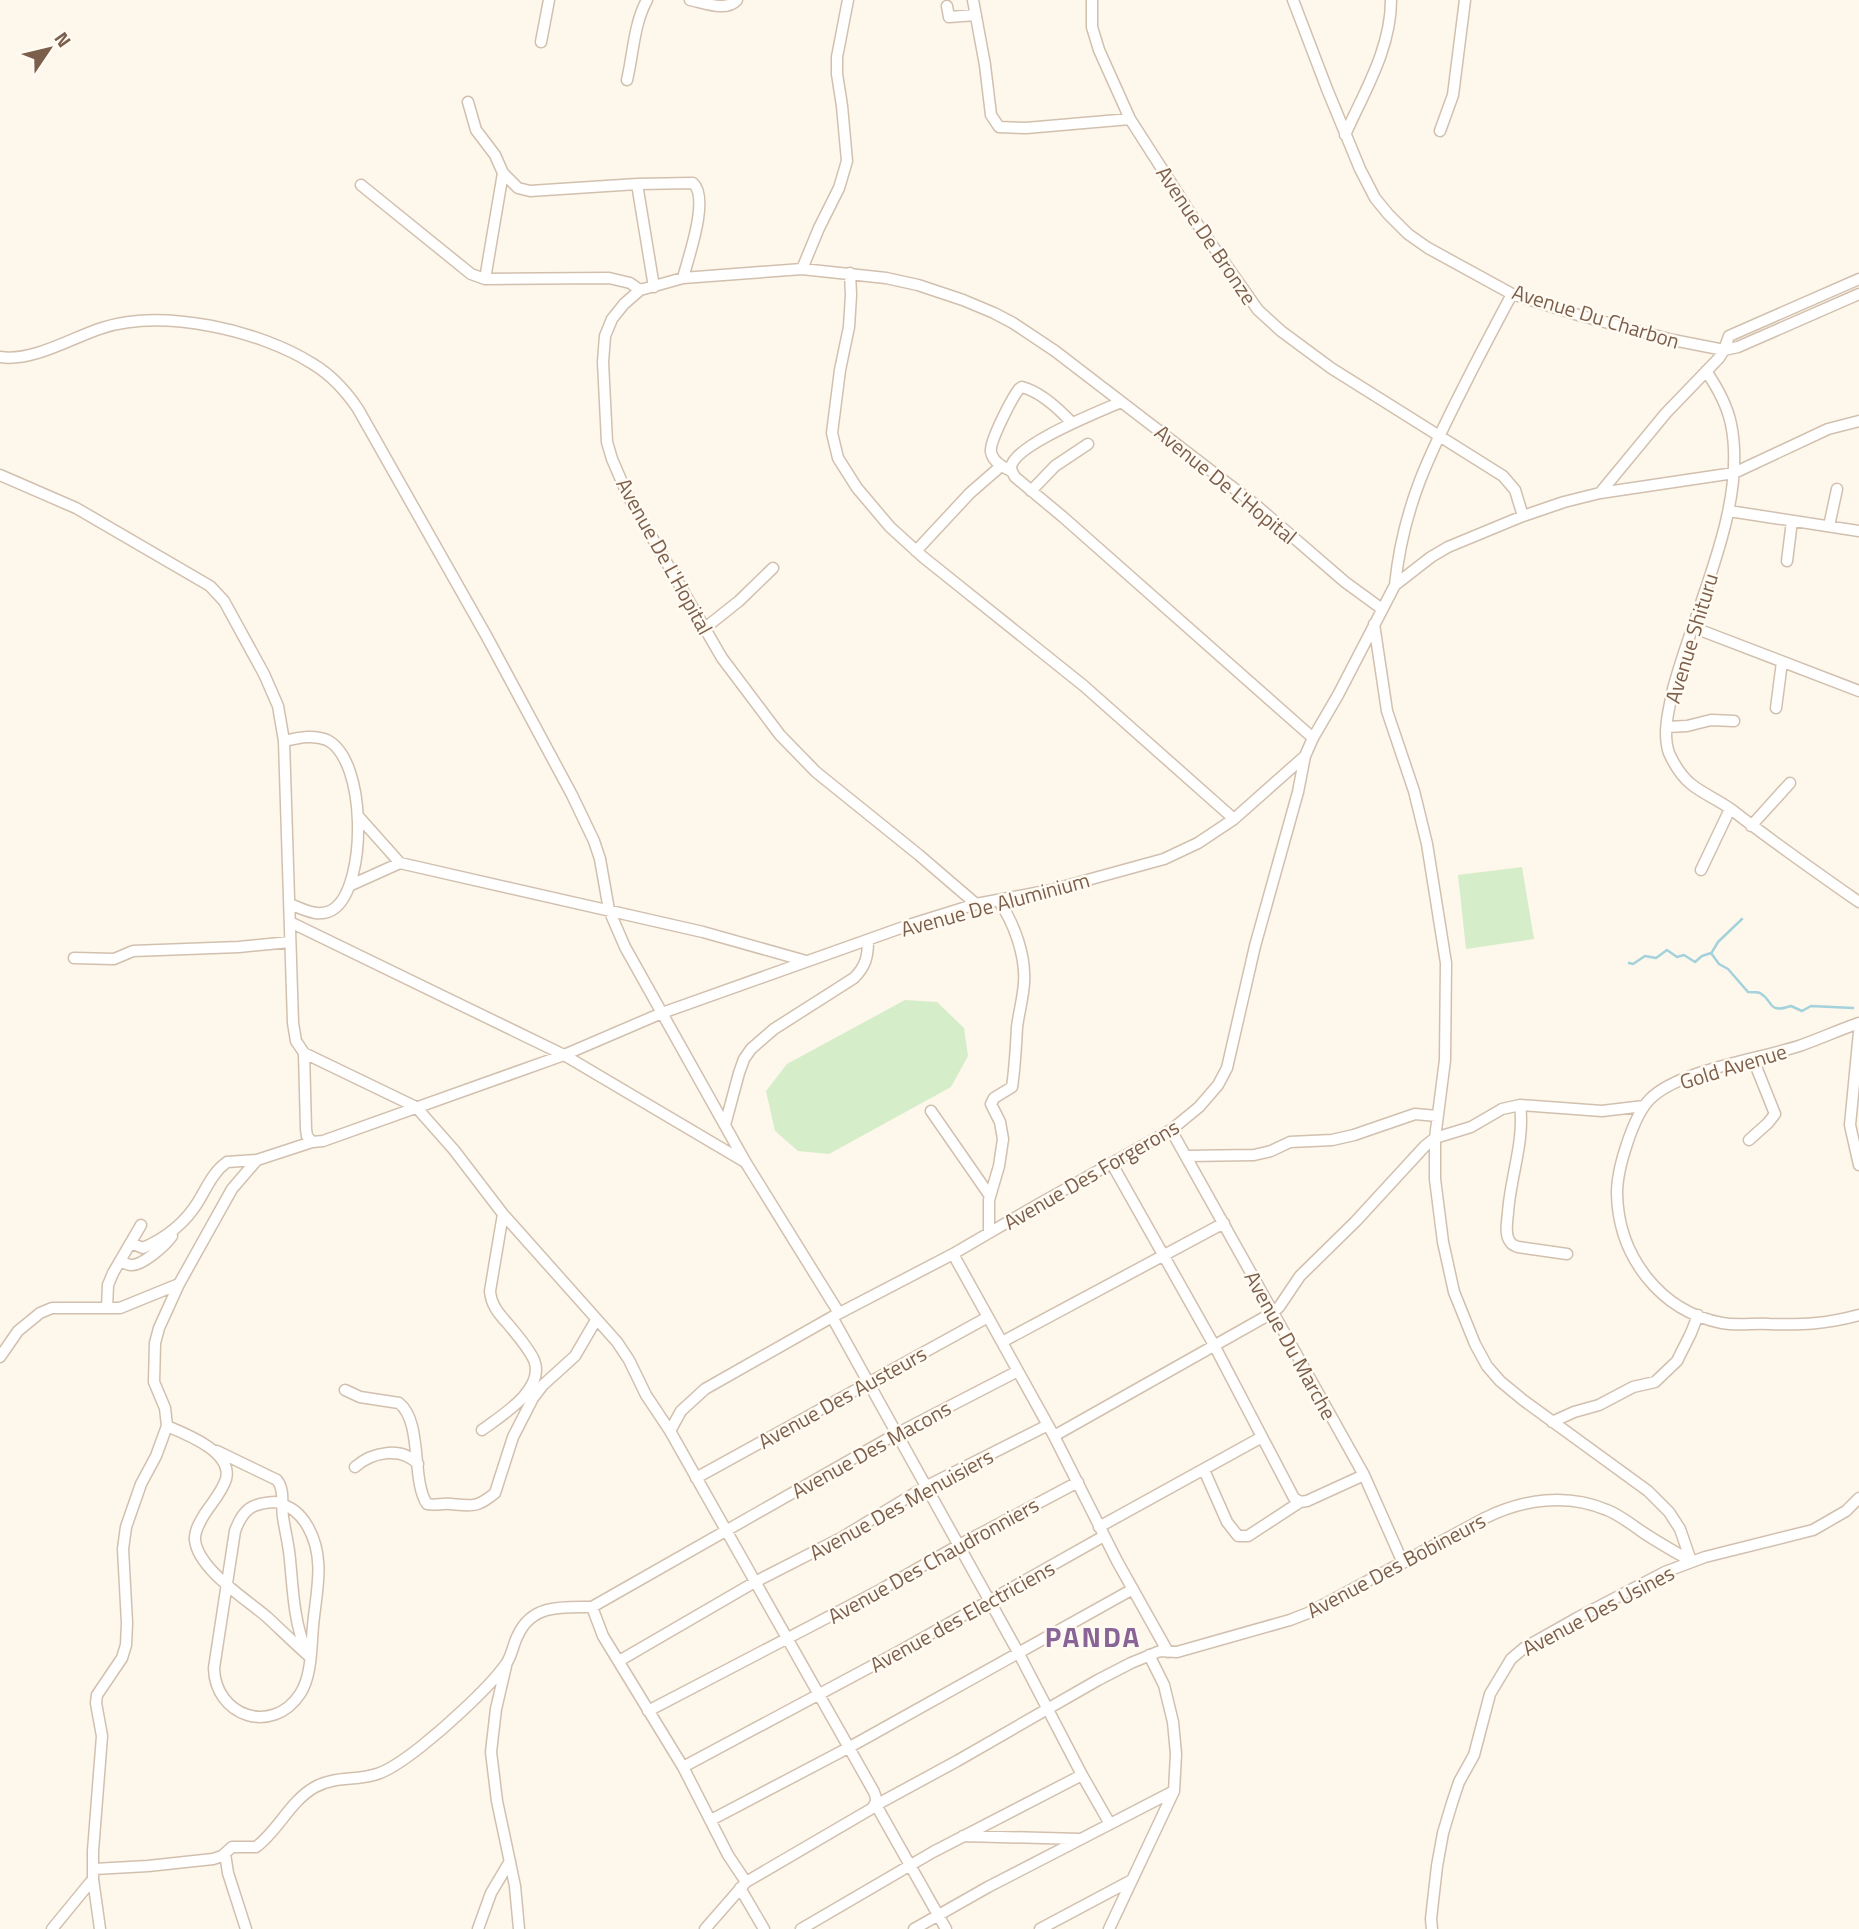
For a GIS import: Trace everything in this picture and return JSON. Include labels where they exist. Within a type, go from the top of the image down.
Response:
[{"type":"street","points":[[541,42],[549,0]]},
{"type":"street","points":[[627,80],[641,11],[647,0]]},
{"type":"street","points":[[690,0],[725,7],[737,0]]},
{"type":"street","points":[[802,269],[839,188],[847,161],[837,58],[848,0]]},
{"type":"street","points":[[973,0],[991,115],[999,127],[1026,128],[1130,119]]},
{"type":"street","name":"Avenue De Bronze","points":[[1092,0],[1092,27],[1099,50],[1130,119],[1205,235],[1258,310],[1281,331],[1332,368],[1493,468],[1509,481],[1515,490],[1522,516]]},
{"type":"street","name":"Avenue Du Charbon","points":[[1293,0],[1345,135],[1375,198],[1408,234],[1428,248],[1513,294],[1642,332],[1724,350]]},
{"type":"street","points":[[1345,135],[1380,59],[1388,32],[1391,0]]},
{"type":"street","points":[[1440,131],[1453,95],[1465,0]]},
{"type":"street","points":[[947,6],[949,17],[976,15]]},
{"type":"street","points":[[468,102],[476,130],[495,155],[503,173],[519,188],[530,191],[693,183],[698,187],[698,220],[683,278]]},
{"type":"street","points":[[485,279],[503,173]]},
{"type":"street","points":[[637,184],[654,287]]},
{"type":"street","points":[[361,185],[471,274],[485,279],[609,278],[630,282],[640,290]]},
{"type":"street","name":"Avenue De L'Hopital","points":[[976,904],[948,878],[816,772],[780,735],[722,658],[628,496],[607,442],[603,362],[606,336],[612,319],[640,290],[683,278],[802,269],[850,272],[918,285],[994,313],[1055,351],[1122,402],[1257,506],[1345,582],[1382,609]]},
{"type":"street","points":[[850,272],[851,312],[835,399],[832,433],[838,458],[857,488],[890,527],[916,551],[1084,687],[1234,819]]},
{"type":"street","points":[[1600,493],[1666,413],[1724,350],[1729,336],[1859,279]]},
{"type":"street","points":[[1827,292],[1833,304]]},
{"type":"street","points":[[1305,756],[1395,585],[1399,548],[1421,476],[1478,355],[1513,294]]},
{"type":"street","points":[[1724,350],[1738,347],[1859,294]]},
{"type":"street","points":[[1776,315],[1782,327]]},
{"type":"street","points":[[0,357],[24,356],[58,346],[104,327],[170,319],[226,329],[270,343],[314,364],[348,394],[572,795],[594,841],[610,910],[625,947],[836,1315],[868,1383],[1110,1824]]},
{"type":"street","name":"Avenue Shituru","points":[[1706,371],[1720,393],[1731,422],[1734,473],[1729,511],[1673,689],[1667,727],[1668,750],[1691,785],[1730,809],[1859,902]]},
{"type":"street","points":[[1072,423],[1048,401],[1022,387],[1016,393],[990,445],[992,457],[1313,738]]},
{"type":"street","points":[[916,551],[970,493],[1006,468],[1023,452],[1072,423],[1122,402]]},
{"type":"street","points":[[1395,585],[1431,556],[1522,516],[1600,493],[1734,473],[1828,429],[1859,421]]},
{"type":"street","points":[[1031,491],[1055,466],[1088,444]]},
{"type":"street","points":[[0,475],[76,508],[210,586],[229,610],[278,706],[284,741],[293,1023],[296,1041],[304,1053],[416,1107],[454,1150],[503,1214],[624,1352],[646,1395],[670,1431],[874,1792],[876,1805],[946,1929]]},
{"type":"street","points":[[1829,526],[1837,489]]},
{"type":"street","points":[[1729,511],[1859,531]]},
{"type":"street","points":[[1787,561],[1792,521]]},
{"type":"street","points":[[705,628],[739,601],[773,568]]},
{"type":"street","points":[[1374,624],[1387,711],[1418,804],[1447,963],[1445,1060],[1434,1138],[1441,1231],[1454,1292],[1475,1343],[1500,1381],[1656,1498],[1670,1512],[1680,1529],[1691,1561]]},
{"type":"street","points":[[1692,627],[1859,691]]},
{"type":"street","points":[[1776,708],[1782,662]]},
{"type":"street","points":[[1667,727],[1687,726],[1711,720],[1734,721]]},
{"type":"street","points":[[284,741],[302,737],[319,738],[328,741],[339,751],[353,778],[359,817],[351,885],[335,908],[321,914],[289,904]]},
{"type":"street","name":"Avenue De Aluminium","points":[[120,1261],[130,1265],[137,1264],[167,1243],[222,1166],[233,1161],[257,1160],[323,1141],[564,1055],[662,1013],[976,904],[1051,890],[1164,859],[1198,843],[1234,819],[1305,756]]},
{"type":"street","name":"Avenue Des Forgerons","points":[[670,1431],[681,1411],[705,1389],[836,1315],[953,1254],[1171,1130],[1206,1100],[1227,1068],[1255,946],[1298,792],[1305,756]]},
{"type":"street","points":[[1751,826],[1790,783]]},
{"type":"street","points":[[1702,870],[1730,809]]},
{"type":"street","points":[[359,817],[400,863],[610,910],[807,961]]},
{"type":"street","points":[[351,885],[400,863]]},
{"type":"street","points":[[989,1233],[990,1196],[999,1166],[1003,1139],[1000,1122],[991,1104],[996,1096],[1012,1087],[1024,981],[1021,953],[1013,928],[998,900]]},
{"type":"street","points":[[290,922],[564,1055],[747,1163]]},
{"type":"street","points":[[725,1125],[739,1073],[751,1049],[775,1029],[854,978],[864,968],[868,940]]},
{"type":"street","points":[[74,958],[114,959],[133,951],[290,942]]},
{"type":"street","name":"Gold Avenue","points":[[1859,1023],[1800,1045],[1705,1071],[1667,1086],[1644,1106],[1628,1144],[1617,1183],[1623,1233],[1628,1248],[1646,1279],[1667,1298],[1698,1315],[1721,1323],[1805,1325],[1822,1324],[1859,1315]]},
{"type":"street","points":[[1859,1032],[1850,1125],[1859,1165]]},
{"type":"street","points":[[304,1053],[306,1129],[312,1142]]},
{"type":"street","points":[[1749,1140],[1775,1114],[1754,1059]]},
{"type":"street","points":[[1054,1436],[1272,1313],[1300,1276],[1434,1138],[1471,1127],[1502,1109],[1520,1105],[1592,1111],[1644,1106]]},
{"type":"street","points":[[1520,1105],[1520,1136],[1508,1200],[1509,1241],[1518,1247],[1567,1254]]},
{"type":"street","points":[[931,1111],[990,1196]]},
{"type":"street","points":[[1186,1156],[1254,1155],[1290,1142],[1354,1135],[1415,1114],[1437,1116]]},
{"type":"street","name":"Avenue Du Marche","points":[[1171,1130],[1364,1475],[1403,1563]]},
{"type":"street","points":[[100,1929],[93,1874],[102,1736],[96,1703],[97,1695],[122,1658],[126,1646],[126,1527],[141,1484],[156,1456],[167,1426],[165,1408],[154,1382],[155,1343],[179,1284],[232,1189],[257,1160]]},
{"type":"street","points":[[1112,1164],[1214,1345],[1289,1490],[1300,1502]]},
{"type":"street","points":[[482,1430],[526,1393],[536,1370],[534,1360],[491,1299],[490,1291],[503,1214]]},
{"type":"street","points":[[1003,1342],[1224,1223]]},
{"type":"street","points":[[107,1308],[108,1285],[141,1225]]},
{"type":"street","points":[[131,1243],[143,1248],[174,1230]]},
{"type":"street","points":[[953,1254],[1054,1436],[1168,1652]]},
{"type":"street","points":[[0,1357],[26,1322],[52,1308],[120,1308],[179,1284]]},
{"type":"street","points":[[1552,1422],[1599,1405],[1633,1387],[1655,1382],[1677,1361],[1698,1315]]},
{"type":"street","name":"Avenue Des Austeurs","points":[[696,1478],[988,1317]]},
{"type":"street","points":[[345,1390],[360,1397],[402,1404],[409,1416],[413,1432],[424,1500],[430,1506],[472,1506],[490,1497],[498,1487],[513,1437],[534,1398],[543,1385],[575,1356],[596,1320]]},
{"type":"street","name":"Avenue Des Macons","points":[[592,1607],[896,1434],[1018,1371]]},
{"type":"street","name":"Avenue Des Menuisiers","points":[[618,1661],[755,1582],[841,1538],[925,1487],[1048,1425]]},
{"type":"street","points":[[167,1426],[277,1480],[282,1491],[295,1609],[302,1641],[310,1657]]},
{"type":"street","name":"Avenue des Electriciens","points":[[683,1767],[989,1601],[1262,1437]]},
{"type":"street","points":[[210,1448],[226,1464],[227,1474],[198,1527],[195,1541],[204,1560],[227,1585],[310,1657]]},
{"type":"street","points":[[355,1467],[368,1457],[390,1453],[412,1458],[418,1464]]},
{"type":"street","points":[[1204,1470],[1227,1522],[1238,1536],[1248,1536],[1300,1502],[1313,1499],[1364,1475]]},
{"type":"street","name":"Avenue Des Chaudronniers","points":[[648,1711],[788,1639],[1078,1482]]},
{"type":"street","name":"Avenue Des Usines","points":[[1432,1929],[1443,1833],[1459,1782],[1474,1755],[1490,1694],[1511,1659],[1531,1644],[1595,1607],[1665,1572],[1691,1561],[1813,1530],[1846,1511],[1859,1498]]},
{"type":"street","name":"Avenue Des Bobineurs","points":[[705,1929],[743,1885],[876,1805],[1098,1680],[1160,1651],[1177,1652],[1308,1613],[1504,1508],[1544,1500],[1566,1500],[1606,1509],[1691,1561]]},
{"type":"street","points":[[256,1504],[282,1504],[303,1518],[317,1548],[319,1574],[310,1657],[301,1693],[286,1708],[265,1718],[244,1714],[229,1706],[218,1690],[214,1668],[235,1531],[243,1514],[256,1504]]},
{"type":"street","points":[[711,1820],[848,1748],[1133,1589]]},
{"type":"street","points":[[519,1929],[515,1886],[497,1801],[491,1752],[496,1709],[507,1663],[528,1618],[566,1607],[592,1607],[603,1636],[683,1767],[764,1929]]},
{"type":"street","points":[[1109,1929],[1174,1791],[1176,1754],[1173,1722],[1164,1685],[1149,1655]]},
{"type":"street","points":[[54,1928],[93,1874],[201,1861],[218,1858],[232,1847],[256,1847],[315,1787],[332,1780],[372,1776],[399,1762],[462,1711],[507,1663]]},
{"type":"street","points":[[801,1929],[961,1836],[1082,1775]]},
{"type":"street","points":[[914,1929],[988,1886],[1174,1791]]},
{"type":"street","points":[[961,1836],[1083,1839]]},
{"type":"street","points":[[225,1854],[228,1873],[246,1929]]},
{"type":"street","points":[[478,1929],[491,1893],[510,1861]]},
{"type":"street","points":[[1040,1929],[1132,1880]]},
{"type":"green space","points":[[1522,867],[1534,939],[1466,949],[1458,875]]},
{"type":"green space","points":[[905,1000],[937,1002],[964,1028],[968,1056],[951,1087],[829,1154],[798,1151],[775,1131],[766,1091],[787,1064]]},
{"type":"waterway","points":[[1712,952],[1718,942],[1742,919]]},
{"type":"waterway","points":[[1629,963],[1633,964],[1645,956],[1656,958],[1667,950],[1677,957],[1684,955],[1695,962],[1711,953],[1748,992],[1760,993],[1774,1008],[1791,1006],[1802,1011],[1811,1006],[1853,1008]]},
{"type":"district","name":"PANDA","points":[[1093,1636]]}]
